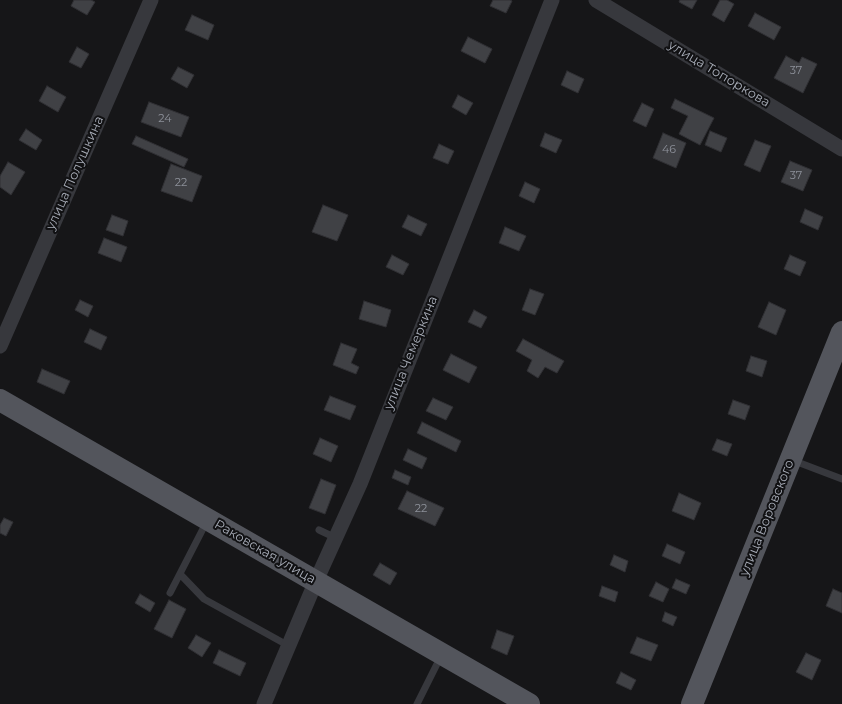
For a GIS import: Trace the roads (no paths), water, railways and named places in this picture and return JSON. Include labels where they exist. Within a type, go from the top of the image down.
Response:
[{"type":"main road","name":"улица Воровского","points":[[692,704],[842,332]]},
{"type":"main road","name":"Раковская улица","points":[[0,400],[529,704]]},
{"type":"street","name":"улица Полушкина","points":[[0,346],[151,0]]},
{"type":"street","name":"улица Чемеркина","points":[[264,704],[316,581],[360,484],[552,0]]},
{"type":"street","name":"улица Топоркова","points":[[596,0],[842,149]]},
{"type":"lane","points":[[791,460],[842,479]]},
{"type":"lane","points":[[170,593],[208,519]]},
{"type":"lane","points":[[319,530],[336,538]]},
{"type":"lane","points":[[180,574],[204,599],[288,646]]},
{"type":"lane","points":[[417,704],[442,654]]}]
